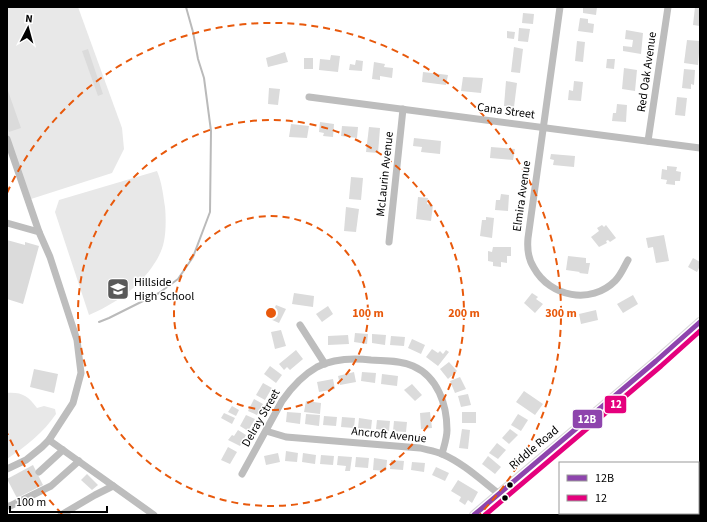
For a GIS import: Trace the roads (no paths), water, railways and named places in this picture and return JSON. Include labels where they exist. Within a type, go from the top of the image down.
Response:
[{"type":"main road","name":"Riddle Road","points":[[474,515],[700,322]]},
{"type":"street","name":"Elmira Avenue","points":[[560,7],[528,238],[528,254],[536,273],[547,284],[559,291],[572,295],[586,295],[598,292],[611,284],[621,273],[628,260]]},
{"type":"street","name":"Red Oak Avenue","points":[[648,141],[668,7]]},
{"type":"street","name":"Cana Street","points":[[309,97],[700,148]]},
{"type":"street","name":"McLaurin Avenue","points":[[390,242],[403,109]]},
{"type":"street","points":[[7,139],[39,232],[50,257],[77,340],[81,373],[73,403],[49,440],[26,460],[7,469]]},
{"type":"street","points":[[7,223],[39,232]]},
{"type":"street","points":[[300,325],[325,364]]},
{"type":"street","name":"Delray Street","points":[[242,474],[282,401],[290,390],[308,372],[316,367],[338,360],[366,359],[403,362],[419,369],[427,375],[438,388],[444,407],[447,434],[442,454]]},
{"type":"street","name":"Ancroft Avenue","points":[[266,431],[286,437],[433,450],[466,468],[499,494]]},
{"type":"street","points":[[49,440],[154,515]]},
{"type":"street","points":[[39,472],[63,450]]},
{"type":"street","points":[[7,506],[10,506],[52,486],[79,462]]},
{"type":"street","points":[[61,515],[113,486]]},
{"type":"waterway","points":[[99,322],[159,293],[178,279],[193,257],[210,212],[211,131],[204,78],[186,7]]},
{"type":"place","name":"Hillside High School","points":[[118,289]]}]
